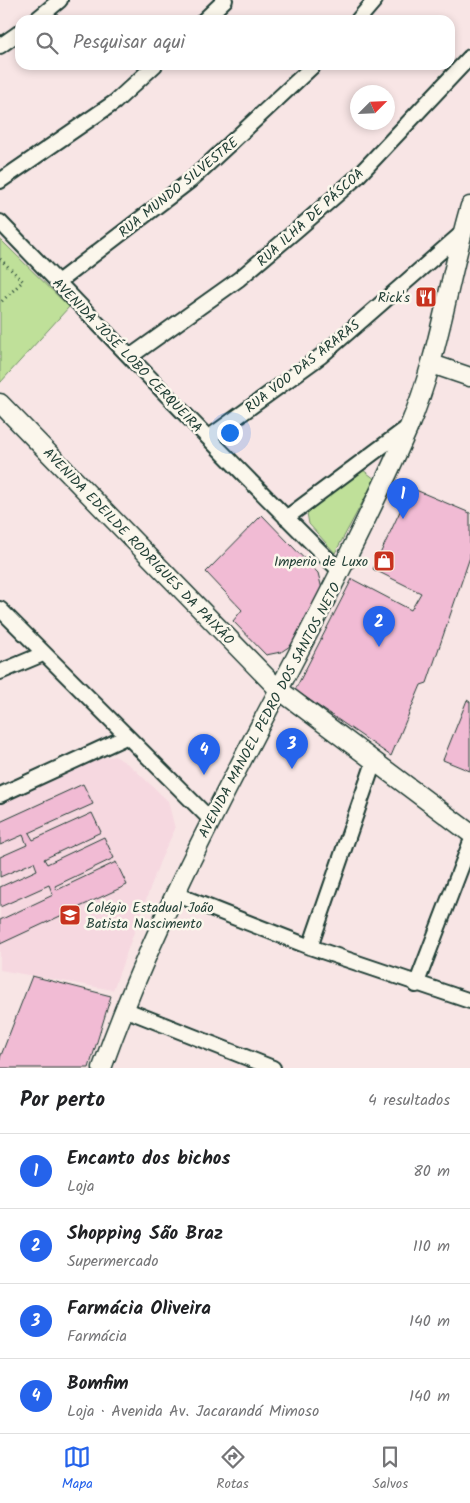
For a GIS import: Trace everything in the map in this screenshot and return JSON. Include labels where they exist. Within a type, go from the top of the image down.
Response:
[{"type":"street","points":[[42,15],[60,0]]},
{"type":"street","points":[[209,15],[225,0]]},
{"type":"street","points":[[362,15],[375,0]]},
{"type":"street","points":[[0,46],[15,36]]},
{"type":"street","name":"RUA ILHA DE PÁSCOA","points":[[132,356],[239,279],[306,222],[356,177],[470,57]]},
{"type":"street","points":[[0,181],[115,102],[150,70]]},
{"type":"street","name":"RUA MUNDO SILVESTRE","points":[[58,282],[191,180],[309,70]]},
{"type":"street","name":"AVENIDA MANOEL PEDRO DOS SANTOS NETO","points":[[102,1068],[124,1009],[174,894],[278,689],[341,572],[409,427],[432,364],[464,243],[470,206]]},
{"type":"street","name":"AVENIDA JOSÉ LOBO CERQUEIRA","points":[[0,222],[132,356],[208,438],[341,572]]},
{"type":"street","name":"RUA VOO DAS ARARAS","points":[[208,438],[321,356],[464,243]]},
{"type":"street","points":[[432,364],[470,377]]},
{"type":"street","name":"AVENIDA EDEILDE RODRIGUES DA PAIXÃO","points":[[0,403],[278,689],[470,833]]},
{"type":"street","points":[[286,518],[409,427]]},
{"type":"street","points":[[0,609],[211,820]]},
{"type":"street","points":[[0,672],[43,654]]},
{"type":"street","points":[[0,795],[126,737]]},
{"type":"street","points":[[310,948],[374,762]]},
{"type":"street","points":[[416,985],[470,844]]},
{"type":"street","points":[[174,894],[310,948],[416,985],[470,1001]]},
{"type":"street","points":[[124,1009],[235,1061],[273,1068]]},
{"type":"path","points":[[0,259],[23,281],[0,303]]},
{"type":"shaded area","name":"Colégio Estadual João Batista Nascimento","points":[[115,756],[131,766],[168,801],[175,829],[160,861],[113,990],[0,970],[0,804],[91,760]]},
{"type":"green space","points":[[0,239],[69,307],[0,383]]},
{"type":"green space","points":[[363,470],[375,479],[335,553],[309,524],[307,513]]},
{"type":"building","points":[[404,485],[470,513],[470,557],[427,683],[421,685],[391,756],[295,690],[352,579],[411,610],[421,593],[373,569],[402,507],[392,503]]},
{"type":"building","points":[[262,515],[318,573],[322,589],[293,644],[281,652],[266,655],[233,621],[242,610],[206,572]]},
{"type":"building","points":[[467,700],[470,702],[470,771],[443,760]]},
{"type":"building","points":[[83,784],[93,804],[29,833],[33,840],[92,813],[101,832],[44,859],[47,864],[104,837],[114,858],[55,886],[57,890],[116,862],[127,885],[0,944],[0,920],[53,895],[49,885],[0,907],[0,887],[37,870],[34,862],[0,877],[0,857],[27,845],[23,835],[0,845],[0,822]]},
{"type":"building","points":[[32,976],[111,996],[89,1068],[0,1068],[0,1058]]},
{"type":"place","name":"Rick's","points":[[426,297]]},
{"type":"place","name":"Encanto dos bichos","points":[[403,519]]},
{"type":"place","name":"Imperio de Luxo","points":[[384,561]]},
{"type":"place","name":"Shopping São Braz","points":[[379,647]]},
{"type":"place","name":"Farmácia Oliveira","points":[[292,769]]},
{"type":"place","name":"Bomfim","points":[[204,775]]},
{"type":"place","name":"Colégio Estadual João Batista Nascimento","points":[[70,915]]}]
